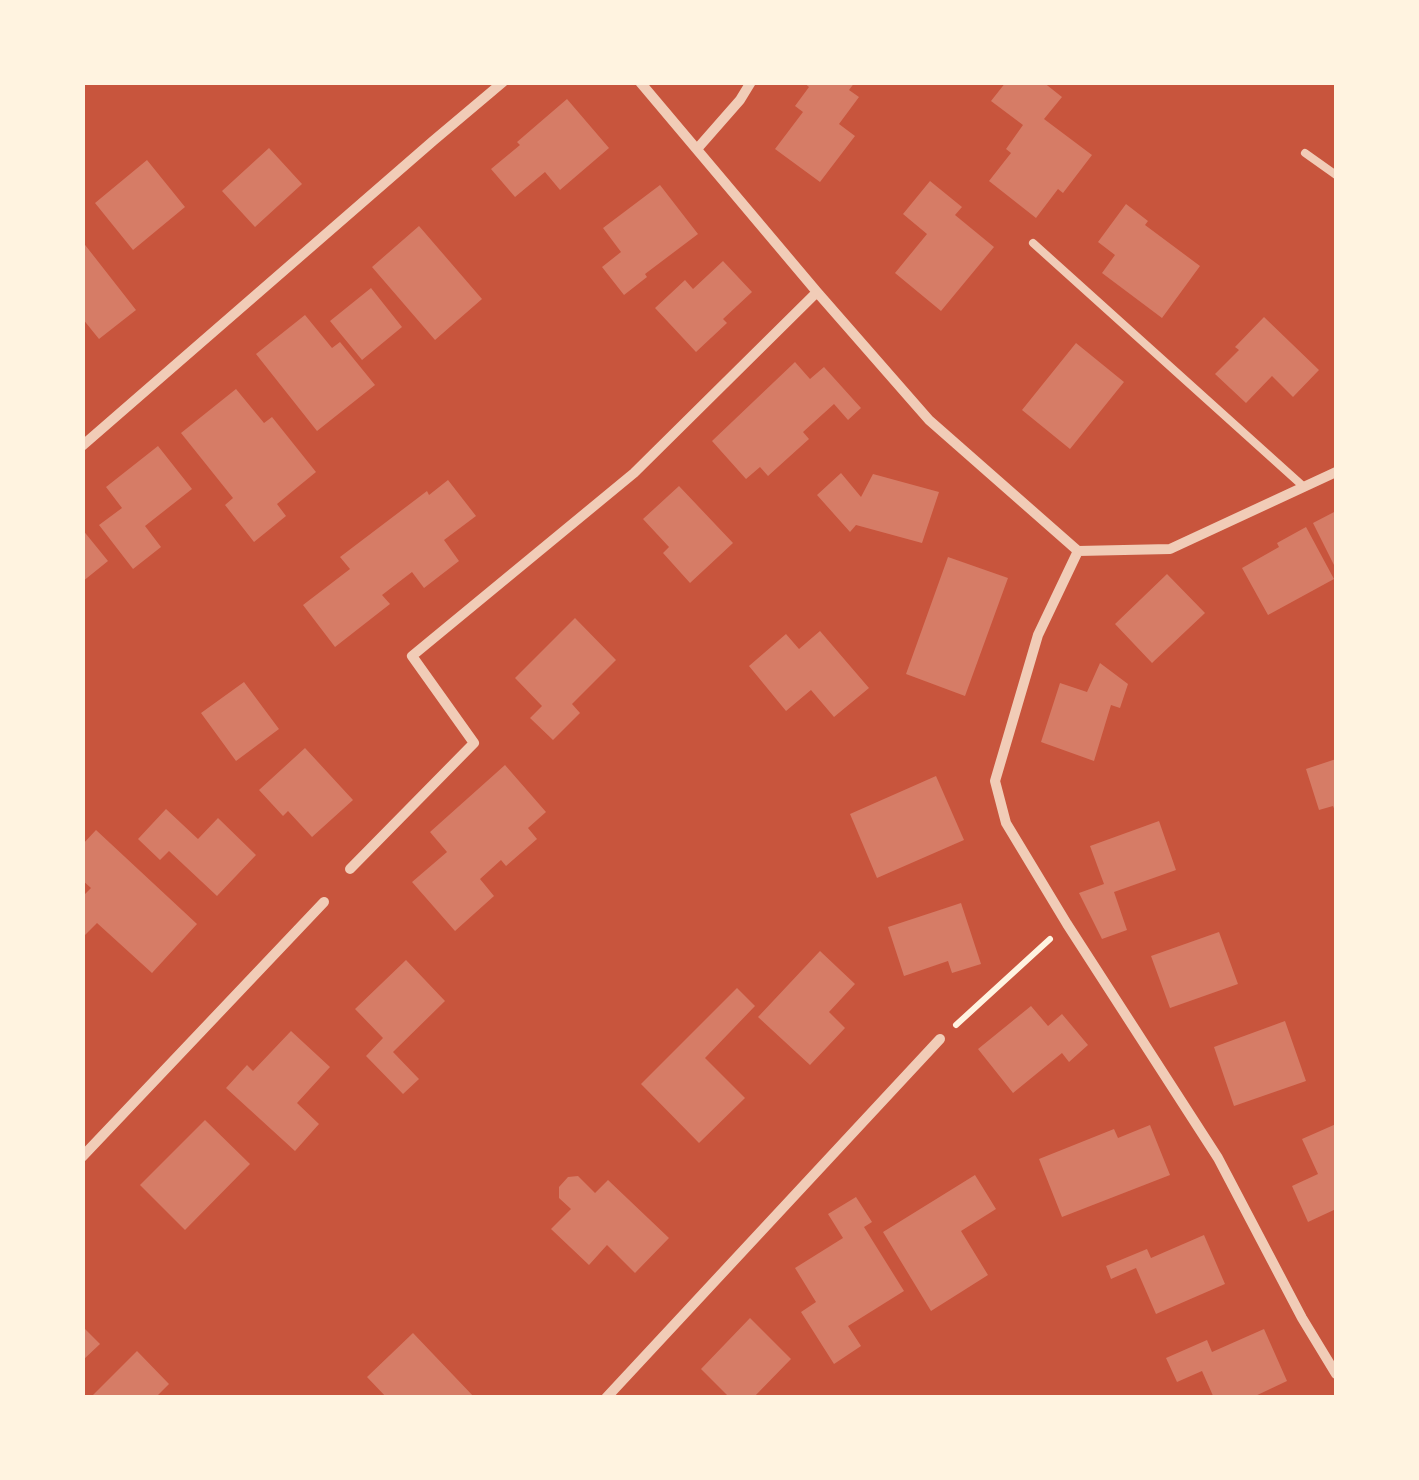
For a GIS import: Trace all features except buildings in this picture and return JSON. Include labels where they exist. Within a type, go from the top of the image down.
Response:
[{"type":"street","points":[[82,446],[503,82]]},
{"type":"street","points":[[640,82],[929,420],[1078,551],[1170,548],[1336,472]]},
{"type":"street","points":[[697,149],[752,82]]},
{"type":"street","points":[[350,868],[474,743],[412,656],[634,473],[817,292]]},
{"type":"street","points":[[1078,551],[1038,635],[995,781],[1006,823],[1218,1158],[1336,1374]]},
{"type":"street","points":[[82,1157],[324,902]]},
{"type":"street","points":[[606,1398],[940,1039]]},
{"type":"lane","points":[[1305,153],[1336,175]]},
{"type":"lane","points":[[1033,243],[1304,488]]},
{"type":"path","points":[[940,1039],[1067,924]]}]
